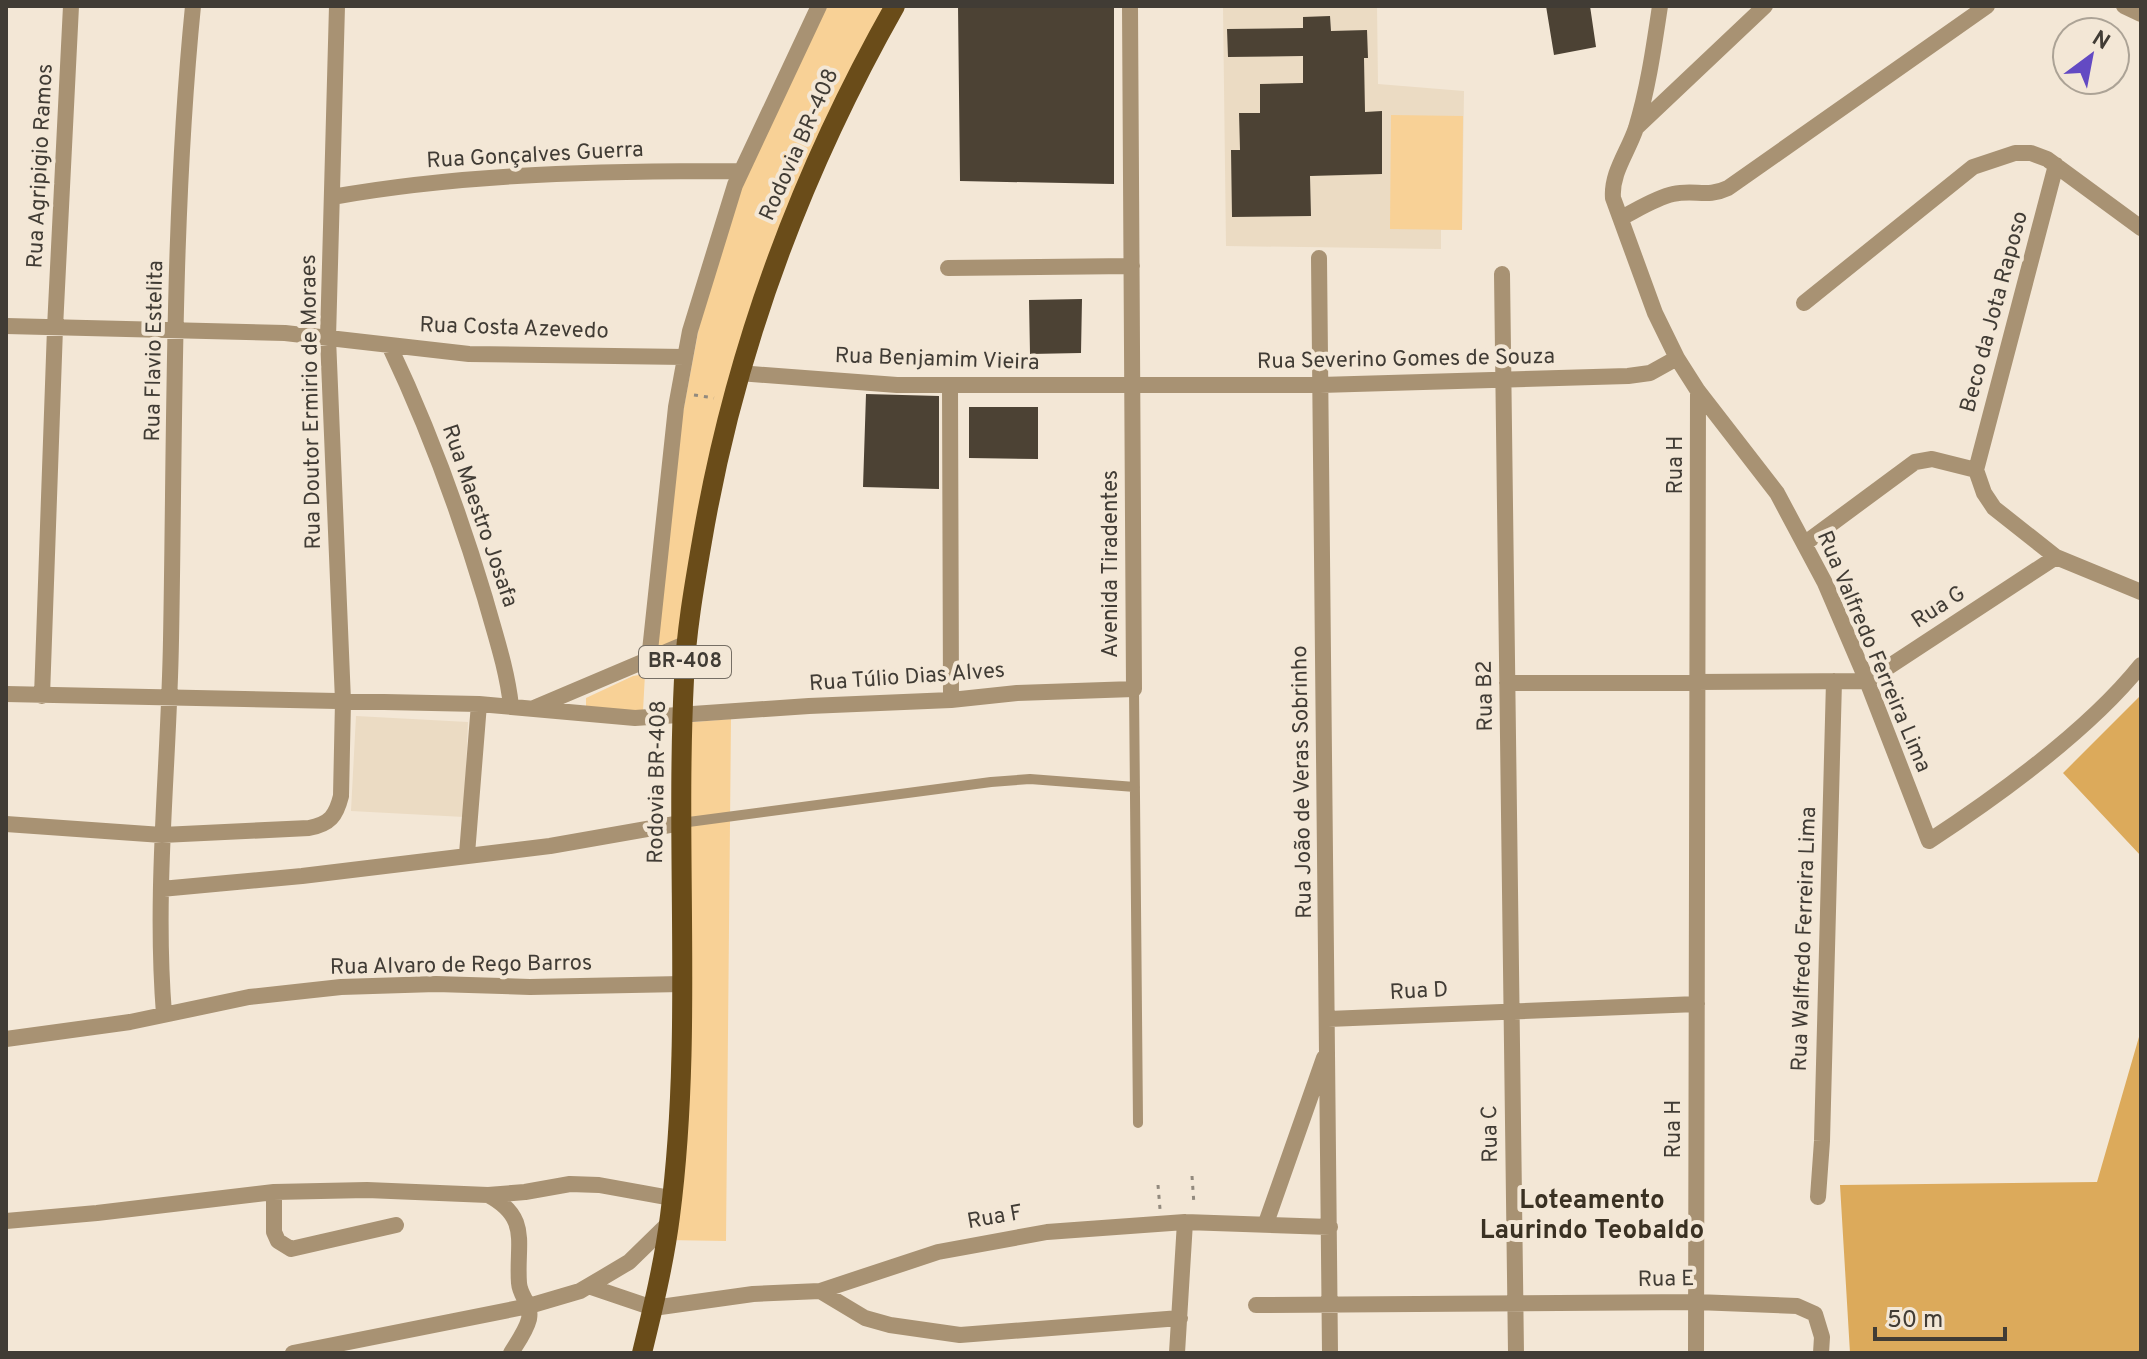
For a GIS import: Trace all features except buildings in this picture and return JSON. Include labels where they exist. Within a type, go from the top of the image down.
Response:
[{"type":"main road","name":"Rodovia BR-408","points":[[642,1353],[669,1223],[678,1121],[682,984],[682,714],[687,643],[713,477],[739,373],[770,276],[810,176],[895,6]]},
{"type":"street","name":"Rua Agripigio Ramos","points":[[42,696],[55,328],[71,6]]},
{"type":"street","name":"Rua Flavio Estelita","points":[[164,1014],[159,954],[162,835],[170,698],[182,144],[193,6]]},
{"type":"street","name":"Rua Doutor Ermirio de Moraes","points":[[162,835],[322,826],[332,820],[341,796],[343,701],[328,338],[337,6]]},
{"type":"street","points":[[649,660],[676,407],[685,357],[714,247],[741,171],[819,6]]},
{"type":"street","name":"Avenida Tiradentes","points":[[1130,6],[1134,689]]},
{"type":"street","name":"Rua Valfredo Ferreira Lima","points":[[1660,6],[1636,128],[1612,187],[1621,218],[1655,313],[1677,358],[1698,391],[1777,493],[1825,583],[1929,841],[2003,789],[2068,736],[2105,705],[2141,665]]},
{"type":"street","points":[[1636,128],[1765,6]]},
{"type":"street","points":[[1621,218],[1669,194],[1692,191],[1713,195],[1728,188],[1987,6]]},
{"type":"street","points":[[2124,6],[2141,14]]},
{"type":"street","points":[[1804,303],[1973,167],[2015,153],[2031,153],[2056,165],[2141,228]]},
{"type":"street","name":"Beco da Jota Raposo","points":[[1976,470],[2056,165]]},
{"type":"street","name":"Rua Gonçalves Guerra","points":[[332,197],[401,185],[524,175],[741,171]]},
{"type":"street","name":"Rua João de Veras Sobrinho","points":[[1319,258],[1330,1353]]},
{"type":"street","points":[[948,268],[1132,266]]},
{"type":"street","name":"Rua B2","points":[[1502,274],[1512,1010]]},
{"type":"street","name":"Rua Costa Azevedo","points":[[6,326],[285,333],[469,354],[685,357]]},
{"type":"street","name":"Rua Maestro Josafa","points":[[389,345],[422,415],[450,490],[504,662],[511,706]]},
{"type":"street","name":"Rua Severino Gomes de Souza","points":[[1133,385],[1320,385],[1628,376],[1650,373],[1677,358]]},
{"type":"street","name":"Rua Benjamim Vieira","points":[[739,373],[897,385],[1133,385]]},
{"type":"street","points":[[950,385],[951,700]]},
{"type":"street","name":"Rua H","points":[[1697,684],[1698,391]]},
{"type":"street","points":[[1804,544],[1915,462],[1932,459],[1976,470],[1984,493],[1994,508],[2056,557],[2141,592]]},
{"type":"street","name":"Rua G","points":[[1867,681],[2056,557]]},
{"type":"street","points":[[531,709],[687,643]]},
{"type":"street","name":"Rua Walfredo Ferreira Lima","points":[[1818,1197],[1834,681]]},
{"type":"street","points":[[1507,683],[1867,681]]},
{"type":"street","points":[[1697,684],[1697,1004]]},
{"type":"street","name":"Rua Túlio Dias Alves","points":[[682,714],[951,700],[1017,693],[1134,689]]},
{"type":"street","points":[[6,694],[479,704],[635,718],[682,714]]},
{"type":"street","points":[[467,854],[479,704]]},
{"type":"street","points":[[161,889],[302,876],[550,846],[681,823]]},
{"type":"street","points":[[6,824],[162,835]]},
{"type":"street","name":"Rua Alvaro de Rego Barros","points":[[6,1039],[130,1022],[249,997],[341,987],[682,984]]},
{"type":"street","name":"Rua H","points":[[1696,1302],[1697,1004]]},
{"type":"street","name":"Rua D","points":[[1328,1019],[1697,1004]]},
{"type":"street","name":"Rua C","points":[[1512,1010],[1515,1305]]},
{"type":"street","points":[[1266,1223],[1328,1048]]},
{"type":"street","points":[[6,1221],[274,1192],[367,1190],[488,1195],[570,1184],[599,1185],[671,1198]]},
{"type":"street","points":[[274,1192],[274,1232],[278,1241],[291,1249],[396,1225]]},
{"type":"street","points":[[488,1195],[510,1210],[516,1220],[521,1251],[519,1285],[529,1306],[526,1325],[511,1353]]},
{"type":"street","points":[[1177,1353],[1185,1222]]},
{"type":"street","name":"Rua F","points":[[653,1308],[753,1294],[820,1291],[911,1260],[973,1244],[1047,1232],[1185,1222],[1330,1227]]},
{"type":"street","points":[[293,1353],[529,1306],[591,1287],[629,1262],[669,1223]]},
{"type":"street","points":[[591,1287],[653,1308]]},
{"type":"street","points":[[820,1291],[865,1318],[906,1328],[960,1335],[1180,1318]]},
{"type":"street","points":[[1696,1302],[1696,1353]]},
{"type":"street","name":"Rua E","points":[[1515,1305],[1696,1302],[1797,1306],[1815,1314],[1822,1337],[1821,1353]]},
{"type":"street","points":[[1256,1305],[1515,1305],[1516,1353]]},
{"type":"street","points":[[377,1353],[383,1336]]},
{"type":"lane","name":"Avenida Tiradentes","points":[[1134,689],[1138,1123]]},
{"type":"lane","points":[[681,823],[991,782],[1030,779],[1135,787]]},
{"type":"path","points":[[1185,1222],[1194,1207],[1192,1176]]},
{"type":"path","points":[[1158,1185],[1161,1223]]},
{"type":"shaded area","points":[[819,6],[895,6],[867,57],[739,373],[687,643],[649,660],[664,514],[714,247]]},
{"type":"shaded area","points":[[1377,6],[1378,84],[1464,91],[1462,230],[1441,230],[1441,249],[1226,246],[1223,7]]},
{"type":"shaded area","points":[[1391,115],[1463,116],[1462,230],[1390,229]]},
{"type":"shaded area","points":[[645,674],[643,711],[586,708],[586,698],[633,676]]},
{"type":"shaded area","points":[[2141,695],[2141,856],[2063,773]]},
{"type":"shaded area","points":[[356,716],[468,722],[464,817],[351,811]]},
{"type":"shaded area","points":[[731,719],[726,1241],[666,1240],[682,723]]},
{"type":"shaded area","points":[[2141,1030],[2141,1353],[1850,1353],[1840,1185],[2097,1182]]},
{"type":"district","name":"Loteamento Laurindo Teobaldo","points":[[1592,1216]]}]
